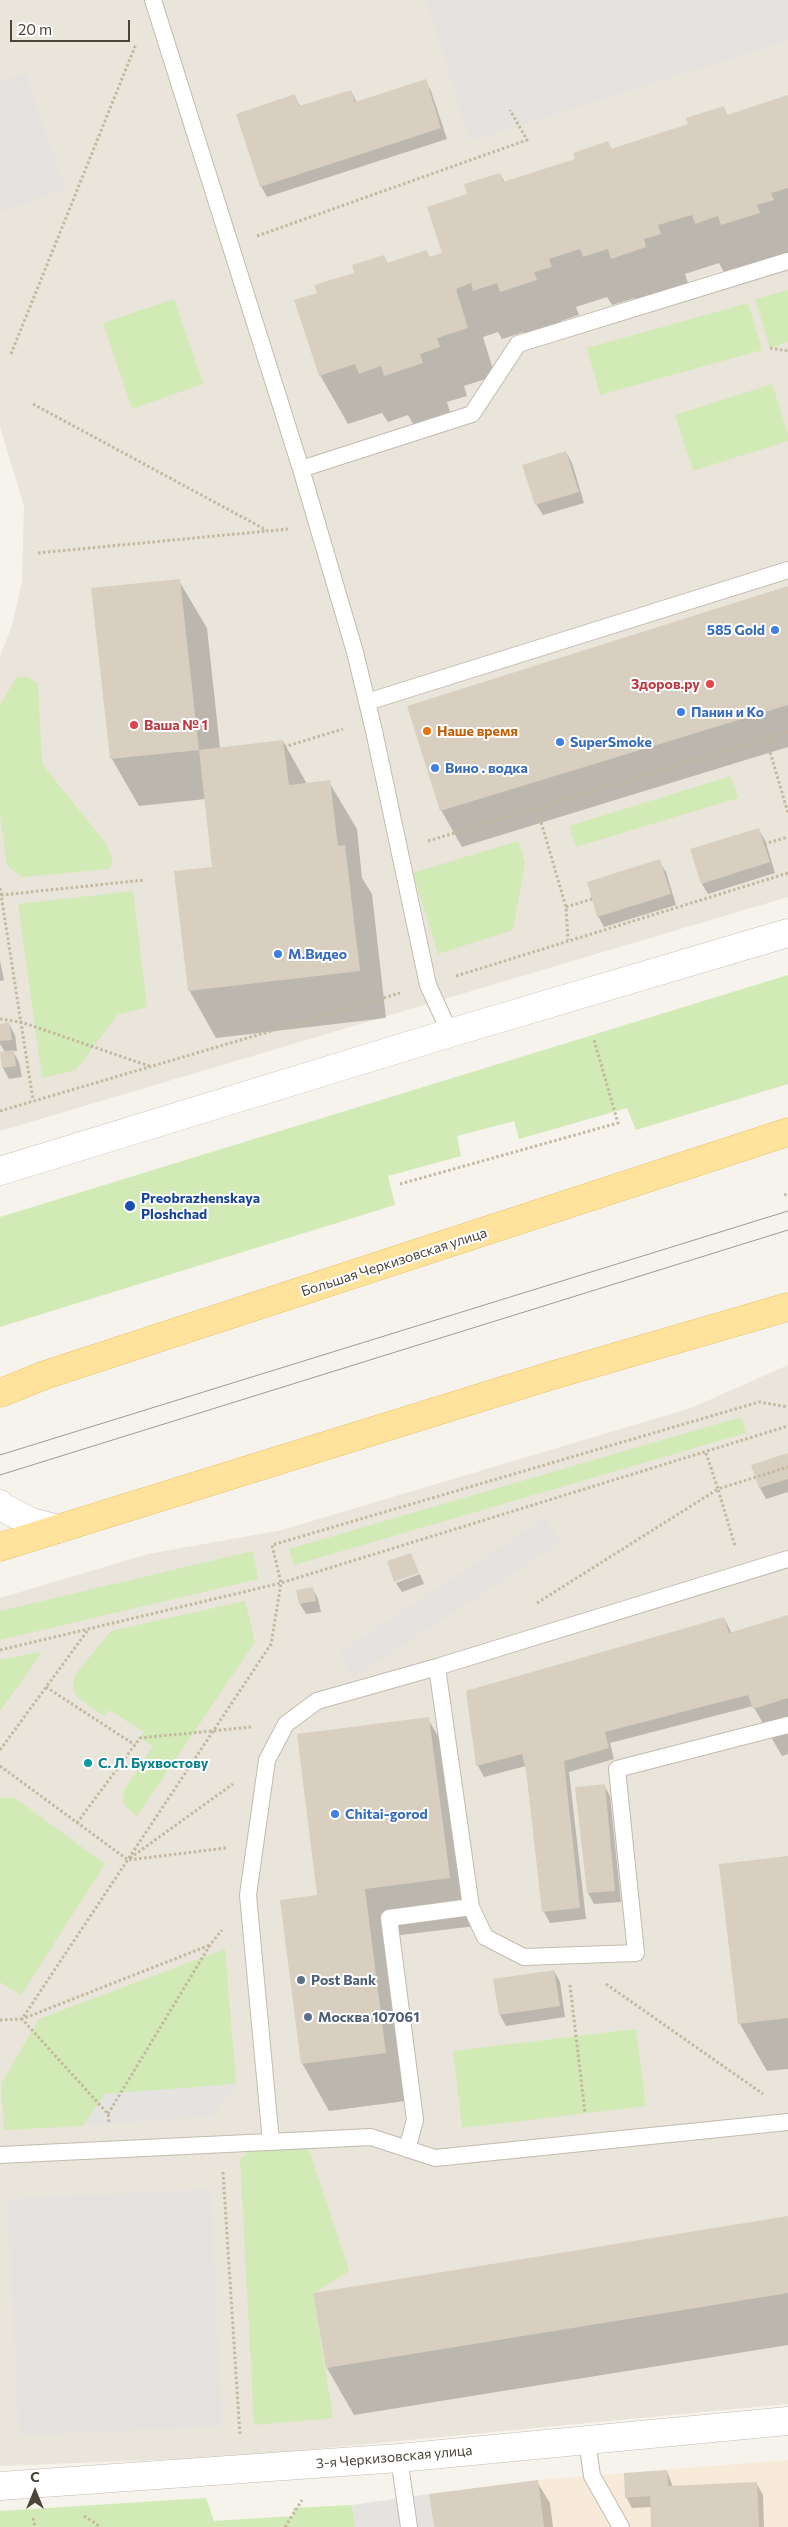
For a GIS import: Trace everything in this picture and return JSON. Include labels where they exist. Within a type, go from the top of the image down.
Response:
[{"type":"main road","name":"Большая Черкизовская улица","points":[[0,1393],[45,1375],[788,1132]]},
{"type":"main road","points":[[0,1547],[550,1376],[788,1307]]},
{"type":"street","points":[[0,1171],[450,1033],[788,933]]},
{"type":"street","points":[[0,1504],[31,1522],[59,1529]]},
{"type":"street","name":"3-я Черкизовская улица","points":[[0,2486],[399,2458],[788,2421]]},
{"type":"lane","points":[[154,0],[318,525],[367,702],[428,984],[450,1033]]},
{"type":"lane","points":[[301,469],[472,414],[518,344],[788,261]]},
{"type":"lane","points":[[367,702],[788,570]]},
{"type":"lane","points":[[271,2142],[248,1896],[267,1760],[286,1724],[317,1700],[437,1667],[788,1559]]},
{"type":"lane","points":[[437,1667],[471,1908],[485,1937],[524,1957],[636,1953],[616,1769],[788,1725]]},
{"type":"lane","points":[[407,2149],[415,2120],[389,1918],[471,1908]]},
{"type":"lane","points":[[0,2155],[371,2137],[436,2158],[788,2122]]},
{"type":"lane","points":[[587,2440],[592,2476],[621,2527]]},
{"type":"lane","points":[[399,2458],[409,2527]]},
{"type":"path","points":[[11,354],[154,0]]},
{"type":"path","points":[[231,245],[527,140],[510,110]]},
{"type":"path","points":[[770,348],[788,351]]},
{"type":"path","points":[[33,404],[268,531]]},
{"type":"path","points":[[38,553],[318,525]]},
{"type":"path","points":[[284,747],[344,728]]},
{"type":"path","points":[[398,850],[788,732]]},
{"type":"path","points":[[766,738],[788,813]]},
{"type":"path","points":[[537,808],[566,907],[568,940]]},
{"type":"path","points":[[764,844],[788,837]]},
{"type":"path","points":[[0,1111],[428,984],[788,873]]},
{"type":"path","points":[[1,895],[145,880]]},
{"type":"path","points":[[0,888],[33,1100]]},
{"type":"path","points":[[566,907],[592,899]]},
{"type":"path","points":[[0,1020],[20,1022],[150,1066]]},
{"type":"path","points":[[400,1184],[618,1123],[594,1040]]},
{"type":"path","points":[[22,2019],[271,1644],[281,1583],[272,1545],[759,1402],[788,1407]]},
{"type":"path","points":[[0,1650],[281,1583],[706,1453],[788,1426]]},
{"type":"path","points":[[706,1453],[744,1573]]},
{"type":"path","points":[[536,1604],[718,1489],[788,1467]]},
{"type":"path","points":[[0,1750],[88,1630]]},
{"type":"path","points":[[46,1686],[135,1745]]},
{"type":"path","points":[[77,1823],[140,1738],[286,1724]]},
{"type":"path","points":[[128,1860],[267,1760]]},
{"type":"path","points":[[0,1766],[128,1860],[255,1844]]},
{"type":"path","points":[[110,2150],[108,2114],[210,1945],[248,1896]]},
{"type":"path","points":[[0,2020],[22,2019],[210,1945]]},
{"type":"path","points":[[566,1955],[764,2096]]},
{"type":"path","points":[[566,1955],[588,2143]]},
{"type":"path","points":[[22,2019],[108,2114]]},
{"type":"path","points":[[221,2144],[240,2438]]},
{"type":"path","points":[[285,2527],[304,2499]]},
{"type":"shaded area","points":[[0,0],[788,0],[788,897],[0,1131],[0,656],[12,626],[22,581],[24,506],[0,427]]},
{"type":"shaded area","points":[[426,0],[788,0],[788,41],[470,141]]},
{"type":"shaded area","points":[[25,73],[66,189],[0,212],[0,82]]},
{"type":"shaded area","points":[[788,1365],[788,2404],[230,2457],[0,2466],[0,1598],[148,1554],[282,1530],[691,1408]]},
{"type":"shaded area","points":[[545,1518],[561,1542],[354,1677],[338,1653]]},
{"type":"shaded area","points":[[236,2084],[214,2116],[83,2126],[105,2094]]},
{"type":"shaded area","points":[[211,2189],[222,2426],[19,2436],[7,2199]]},
{"type":"shaded area","points":[[788,2460],[788,2527],[434,2527],[429,2494],[538,2480]]},
{"type":"shaded area","points":[[429,2494],[434,2527],[355,2527],[352,2505]]},
{"type":"green space","points":[[788,290],[788,342],[770,348],[755,299]]},
{"type":"green space","points":[[174,299],[203,384],[132,409],[103,323]]},
{"type":"green space","points":[[748,303],[762,350],[600,395],[587,348]]},
{"type":"green space","points":[[772,384],[788,434],[788,441],[693,471],[675,415]]},
{"type":"green space","points":[[27,676],[38,684],[42,764],[107,845],[113,860],[109,869],[23,877],[7,866],[0,815],[0,705],[16,678]]},
{"type":"green space","points":[[731,776],[738,798],[576,847],[569,826]]},
{"type":"green space","points":[[518,841],[525,863],[513,930],[438,954],[413,873]]},
{"type":"green space","points":[[133,891],[147,1007],[117,1015],[76,1070],[42,1078],[18,904]]},
{"type":"green space","points":[[788,975],[788,1084],[636,1130],[627,1108],[519,1139],[514,1121],[457,1136],[461,1156],[388,1176],[395,1205],[0,1327],[0,1217]]},
{"type":"green space","points":[[741,1417],[746,1433],[294,1565],[289,1549]]},
{"type":"green space","points":[[253,1551],[258,1579],[0,1640],[0,1611]]},
{"type":"green space","points":[[245,1601],[255,1642],[137,1816],[125,1806],[122,1798],[124,1790],[153,1746],[140,1738],[144,1732],[109,1710],[104,1716],[77,1697],[73,1689],[74,1676],[111,1631]]},
{"type":"green space","points":[[41,1652],[40,1655],[0,1711],[0,1660]]},
{"type":"green space","points":[[15,1798],[105,1864],[21,1995],[0,1982],[0,1799]]},
{"type":"green space","points":[[225,1949],[236,2084],[105,2094],[83,2126],[4,2130],[1,2084],[39,2019]]},
{"type":"green space","points":[[636,2029],[646,2106],[462,2128],[453,2051]]},
{"type":"green space","points":[[308,2148],[349,2271],[313,2294],[333,2418],[254,2425],[240,2159],[248,2152]]},
{"type":"green space","points":[[206,2498],[214,2521],[293,2516],[293,2508],[352,2505],[355,2527],[0,2527],[0,2511]]},
{"type":"building","points":[[426,79],[441,128],[260,187],[236,114],[295,94],[299,106],[351,90],[355,102]]},
{"type":"building","points":[[788,95],[788,188],[771,193],[774,200],[757,205],[760,213],[721,225],[718,216],[695,224],[692,215],[658,225],[661,234],[644,239],[646,247],[611,259],[608,249],[583,257],[580,249],[549,259],[552,267],[534,272],[537,280],[500,292],[497,283],[473,291],[471,283],[456,289],[468,328],[437,338],[440,347],[420,354],[423,363],[384,376],[381,366],[359,374],[355,364],[319,376],[294,300],[317,293],[314,285],[354,273],[352,265],[384,255],[387,263],[427,250],[429,257],[442,253],[427,207],[467,194],[464,184],[500,173],[503,182],[575,159],[573,153],[608,141],[611,149],[688,124],[686,118],[724,106],[727,115]]},
{"type":"building","points":[[566,451],[579,492],[535,505],[522,465]]},
{"type":"building","points":[[180,579],[199,750],[110,759],[91,588]]},
{"type":"building","points":[[788,586],[788,705],[440,811],[407,706]]},
{"type":"building","points":[[283,740],[289,785],[330,780],[338,846],[345,845],[360,971],[188,991],[174,871],[212,867],[199,750]]},
{"type":"building","points":[[759,828],[770,862],[701,884],[690,849]]},
{"type":"building","points":[[660,859],[671,894],[597,917],[587,882]]},
{"type":"building","points":[[9,1022],[12,1040],[0,1041],[0,1024]]},
{"type":"building","points":[[14,1050],[16,1066],[2,1068],[0,1052]]},
{"type":"building","points":[[788,1453],[788,1479],[759,1488],[751,1465]]},
{"type":"building","points":[[411,1553],[419,1573],[394,1582],[387,1561]]},
{"type":"building","points":[[313,1587],[316,1601],[299,1604],[296,1590]]},
{"type":"building","points":[[788,1615],[788,1698],[753,1709],[748,1695],[605,1732],[609,1748],[564,1761],[580,1908],[542,1912],[526,1770],[522,1754],[476,1766],[466,1691],[724,1617],[729,1633]]},
{"type":"building","points":[[429,1717],[450,1878],[365,1889],[386,2053],[301,2064],[280,1900],[317,1895],[297,1734]]},
{"type":"building","points":[[605,1784],[615,1891],[587,1893],[575,1787]]},
{"type":"building","points":[[788,1856],[788,2018],[738,2024],[719,1864]]},
{"type":"building","points":[[554,1970],[560,2006],[499,2015],[493,1979]]},
{"type":"building","points":[[788,2216],[788,2293],[326,2368],[313,2293]]},
{"type":"building","points":[[667,2470],[668,2486],[757,2482],[759,2527],[651,2527],[650,2496],[625,2498],[624,2473]]},
{"type":"building","points":[[538,2480],[544,2527],[434,2527],[429,2494]]},
{"type":"tram line","points":[[0,1455],[788,1211]]},
{"type":"tram line","points":[[0,1475],[788,1230]]},
{"type":"place","name":"585 Gold","points":[[775,630]]},
{"type":"place","name":"Здоров.ру","points":[[710,684]]},
{"type":"place","name":"Панин и Ко","points":[[681,712]]},
{"type":"place","name":"Ваша № 1","points":[[134,725]]},
{"type":"place","name":"Наше время","points":[[427,731]]},
{"type":"place","name":"SuperSmoke","points":[[560,742]]},
{"type":"place","name":"Вино . водка","points":[[435,768]]},
{"type":"place","name":"М.Видео","points":[[278,954]]},
{"type":"place","name":"Preobrazhenskaya Ploshchad","points":[[130,1206]]},
{"type":"place","name":"С. Л. Бухвостову","points":[[88,1763]]},
{"type":"place","name":"Chitai-gorod","points":[[335,1814]]},
{"type":"place","name":"Post Bank","points":[[301,1980]]},
{"type":"place","name":"Москва 107061","points":[[308,2017]]}]
